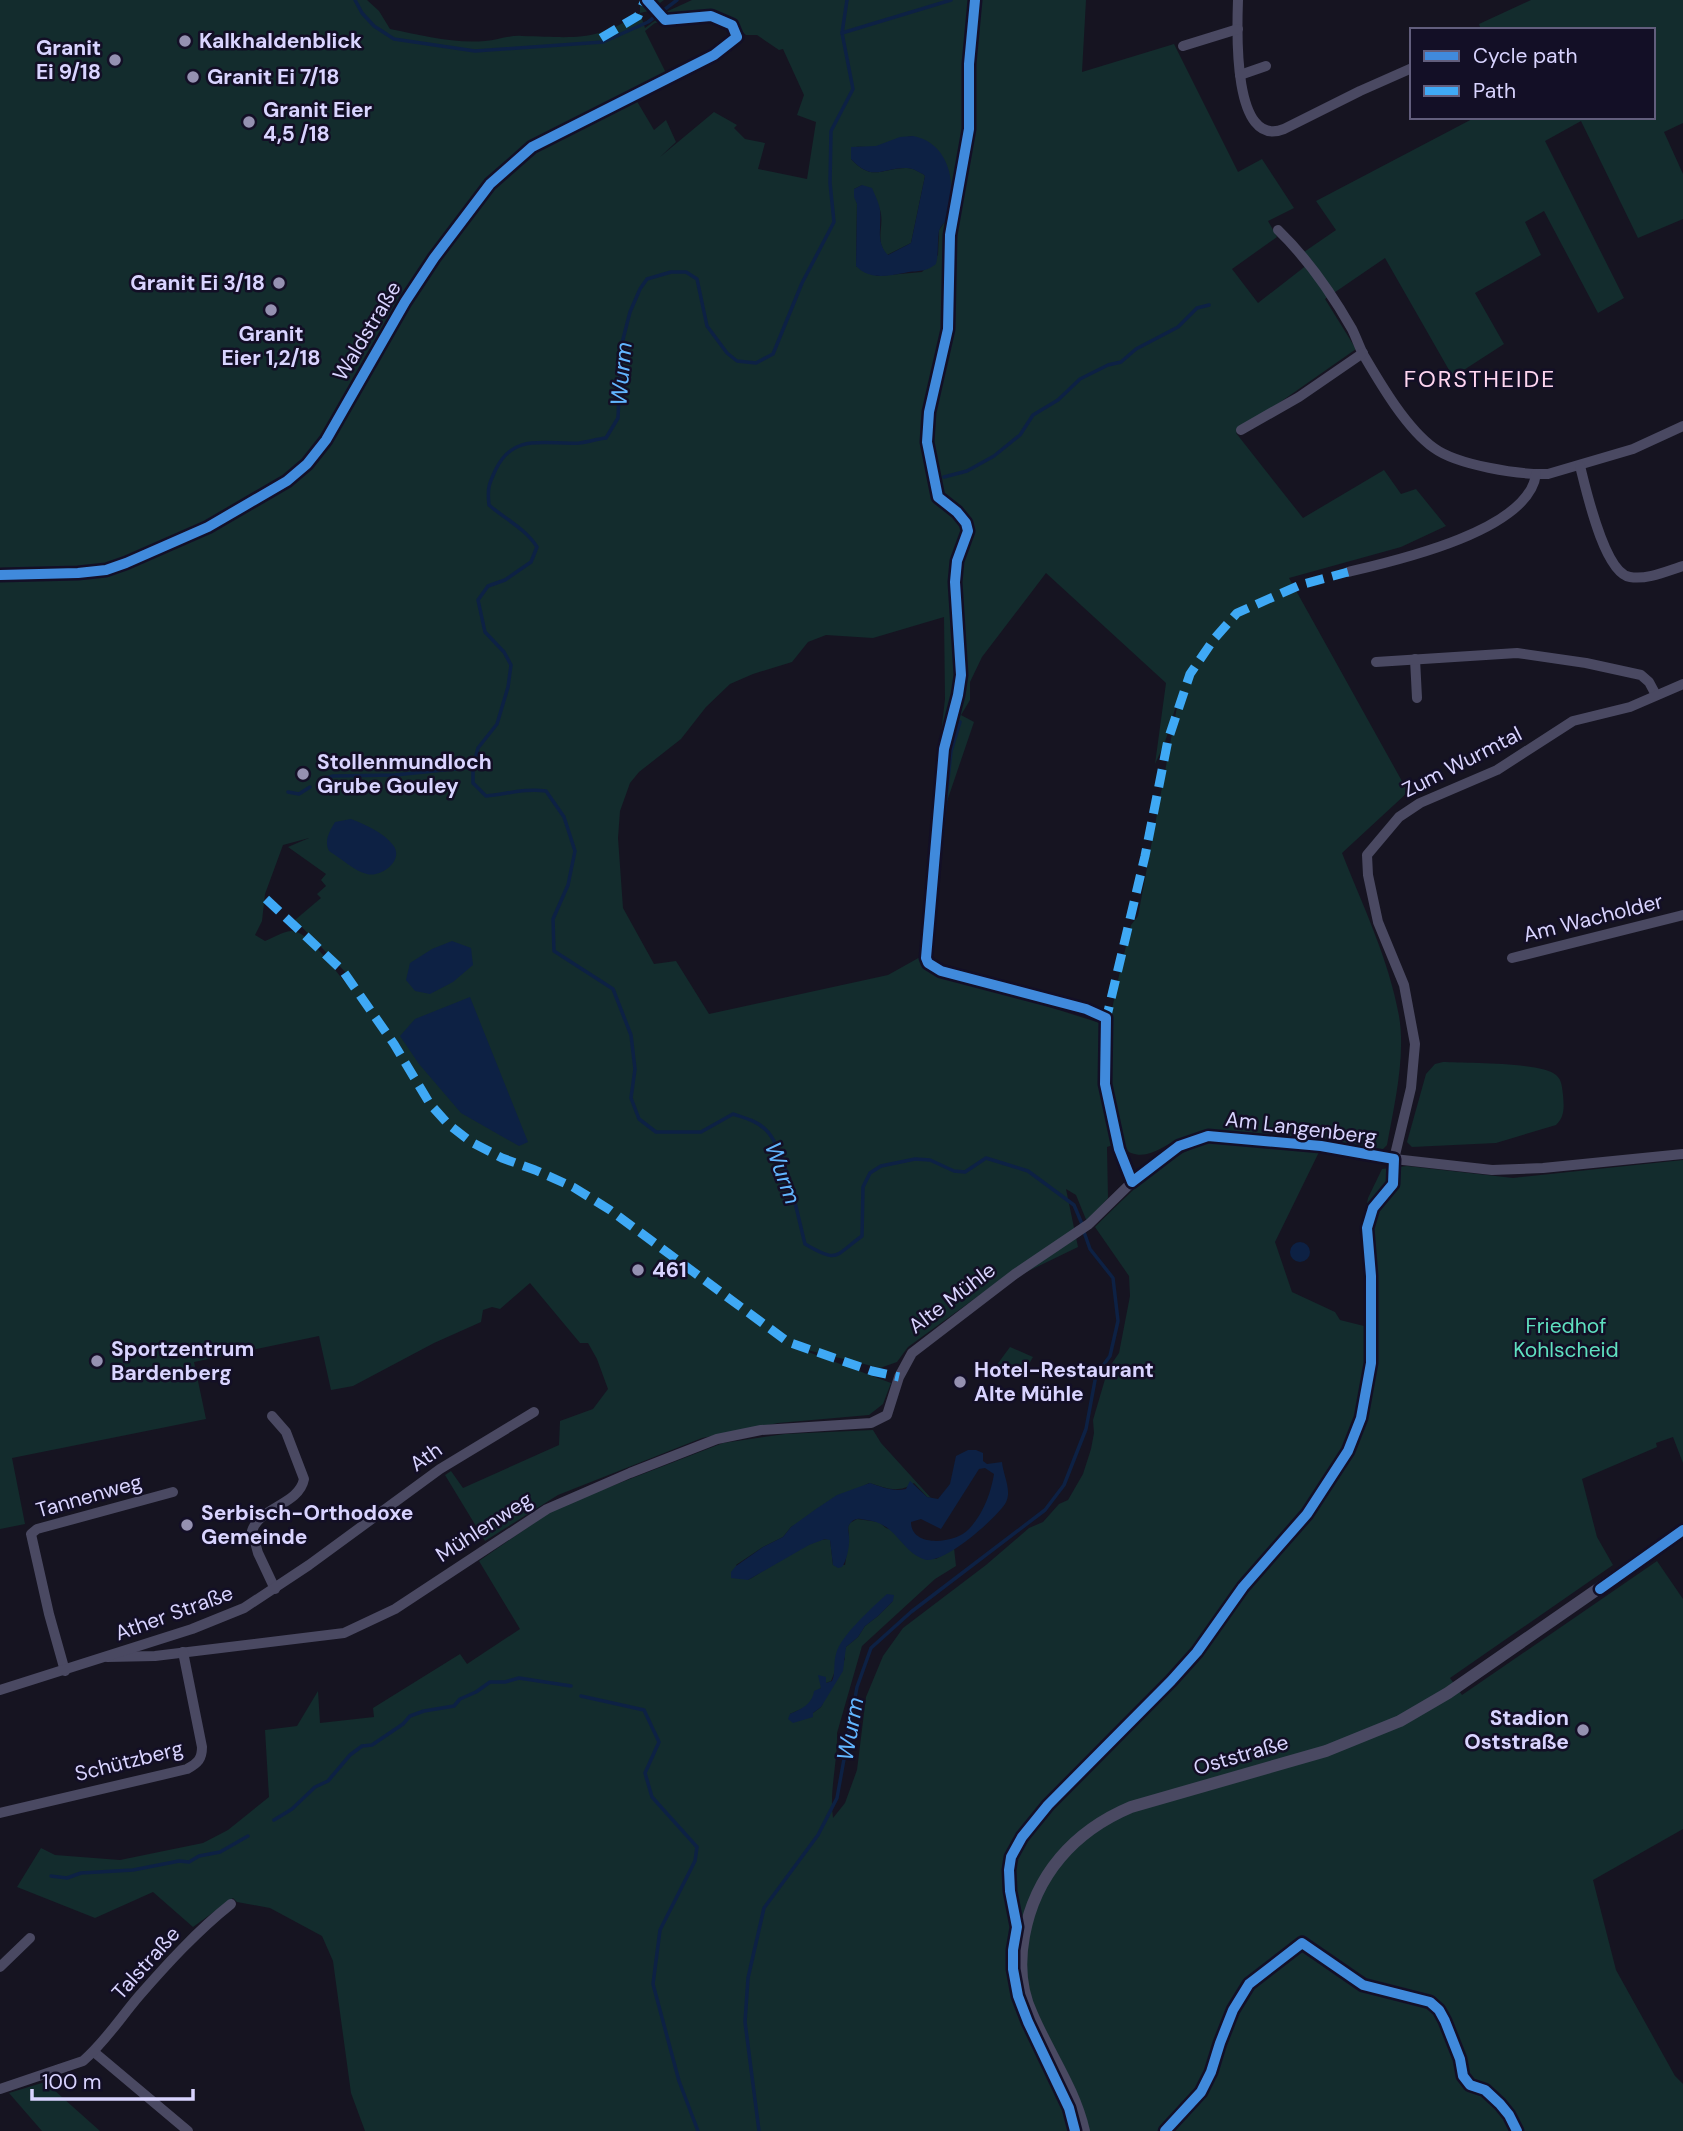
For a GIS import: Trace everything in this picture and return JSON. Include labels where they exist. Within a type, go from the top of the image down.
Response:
[{"type":"street","points":[[1238,0],[1241,88],[1254,121],[1261,129],[1275,133],[1410,69]]},
{"type":"street","points":[[1183,46],[1238,29]]},
{"type":"street","name":"Waldstraße","points":[[0,575],[78,573],[126,563],[208,527],[287,481],[307,464],[326,440],[405,302],[434,258],[490,184],[532,147],[714,55],[737,37]]},
{"type":"street","points":[[1240,75],[1266,66]]},
{"type":"street","points":[[1278,230],[1306,261],[1353,330],[1363,353],[1409,423],[1433,448],[1462,462],[1536,474],[1580,466],[1633,449],[1683,426]]},
{"type":"street","points":[[1241,430],[1298,397],[1363,353]]},
{"type":"street","points":[[1580,466],[1599,531],[1610,558],[1621,574],[1630,578],[1644,577],[1683,566]]},
{"type":"street","points":[[1348,572],[1413,557],[1483,528],[1521,505],[1531,493],[1536,474]]},
{"type":"street","points":[[1376,662],[1489,654],[1546,656],[1642,675],[1656,695]]},
{"type":"street","points":[[1415,659],[1417,698]]},
{"type":"street","name":"Zum Wurmtal","points":[[1394,1159],[1413,1079],[1415,1044],[1404,985],[1378,922],[1367,855],[1399,817],[1420,803],[1497,770],[1573,721],[1630,707],[1683,684]]},
{"type":"street","name":"Am Wacholder","points":[[1512,958],[1683,915]]},
{"type":"street","name":"Am Langenberg","points":[[1076,1233],[1158,1161],[1180,1146],[1208,1136],[1321,1146],[1394,1159],[1512,1171],[1683,1154]]},
{"type":"street","name":"Alte Mühle","points":[[884,1419],[895,1395],[899,1377],[912,1353],[1015,1273],[1076,1233]]},
{"type":"street","name":"Ath","points":[[345,1539],[440,1469],[534,1412]]},
{"type":"street","points":[[272,1416],[286,1432],[304,1479],[300,1491],[258,1521],[252,1531],[258,1553],[275,1589]]},
{"type":"street","name":"Mühlenweg","points":[[107,1657],[130,1658],[327,1636],[356,1629],[395,1609],[569,1497],[718,1439],[761,1430],[871,1423],[884,1419]]},
{"type":"street","name":"Tannenweg","points":[[65,1671],[30,1534],[37,1529],[173,1492]]},
{"type":"street","name":"Oststraße","points":[[1084,2131],[1078,2106],[1032,2014],[1024,1990],[1020,1961],[1026,1923],[1040,1886],[1062,1853],[1075,1840],[1110,1815],[1326,1751],[1400,1721],[1448,1693],[1683,1530]]},
{"type":"street","name":"Ather Straße","points":[[0,1690],[218,1620],[275,1589],[345,1539]]},
{"type":"street","name":"Schützberg","points":[[0,1813],[187,1769],[197,1764],[202,1756],[202,1747],[183,1652]]},
{"type":"street","name":"Talstraße","points":[[94,2052],[140,1995],[212,1919],[231,1904]]},
{"type":"street","points":[[1,1965],[30,1938]]},
{"type":"street","points":[[0,2089],[83,2061],[94,2052],[188,2131]]},
{"type":"green space","points":[[0,0],[367,0],[379,11],[390,29],[473,42],[517,36],[596,34],[624,23],[640,13],[645,28],[668,11],[692,0],[1086,0],[1082,72],[1174,44],[1238,172],[1262,159],[1294,208],[1268,221],[1277,237],[1232,269],[1258,303],[1312,261],[1304,252],[1336,230],[1316,201],[1472,119],[1655,119],[1655,28],[1480,28],[1479,24],[1531,0],[1683,0],[1683,123],[1664,132],[1683,174],[1683,219],[1638,238],[1581,121],[1545,141],[1624,298],[1598,313],[1544,211],[1525,222],[1541,255],[1475,293],[1504,344],[1453,377],[1385,258],[1325,299],[1356,349],[1236,433],[1303,518],[1384,470],[1401,494],[1416,489],[1446,526],[1401,547],[1289,578],[1408,792],[1342,853],[1382,954],[1399,1016],[1401,1048],[1398,1081],[1387,1145],[1383,1149],[1207,1131],[1181,1138],[1145,1154],[1131,1153],[1122,1144],[1110,1106],[1107,1080],[1109,1028],[1131,925],[1138,916],[1179,696],[1165,742],[1155,764],[1166,683],[1046,573],[982,657],[970,682],[970,700],[961,715],[974,722],[943,813],[938,759],[945,699],[944,617],[873,638],[826,635],[808,642],[792,662],[730,684],[706,707],[681,739],[639,772],[630,783],[620,811],[618,838],[623,908],[654,964],[676,961],[709,1014],[888,975],[922,956],[935,971],[1100,1023],[1103,1028],[1103,1084],[1113,1141],[1113,1145],[1107,1147],[1108,1198],[1087,1222],[1076,1195],[1066,1189],[1078,1247],[981,1294],[908,1347],[897,1362],[880,1368],[795,1347],[891,1383],[883,1404],[869,1415],[778,1423],[702,1438],[558,1495],[485,1541],[445,1475],[451,1471],[463,1488],[559,1445],[560,1421],[593,1409],[608,1389],[588,1343],[580,1343],[530,1283],[500,1309],[492,1307],[483,1310],[481,1322],[434,1343],[353,1386],[331,1390],[319,1336],[194,1362],[206,1419],[12,1458],[25,1524],[0,1529]],"holes":[[[715,14],[731,21],[746,35],[757,35],[779,50],[783,49],[804,95],[797,115],[816,122],[807,179],[758,169],[765,143],[745,139],[734,128],[737,125],[714,112],[660,157],[676,142],[666,120],[654,130],[635,98],[534,147],[490,187],[531,145],[668,77],[645,31],[655,23],[663,22],[669,15]],[[913,136],[946,220],[939,230],[938,255],[922,272],[877,276],[856,266],[857,204],[854,189],[862,185],[879,207],[880,238],[887,255],[911,243],[925,176],[910,168],[878,172],[866,170],[851,159],[851,148],[877,147]],[[945,333],[949,336],[932,415],[930,445],[939,491],[966,516],[971,532],[960,569],[953,611],[952,590],[948,586],[956,553],[966,530],[952,510],[932,501],[935,499],[926,435],[930,396]],[[309,838],[288,847],[326,874],[321,880],[326,886],[317,894],[321,898],[295,920],[352,979],[346,983],[313,943],[298,932],[291,931],[265,941],[255,935],[262,921],[265,894],[283,845]]]},
{"type":"green space","points":[[640,0],[664,0],[649,11],[640,13]]},
{"type":"green space","points":[[1435,1064],[1520,1065],[1548,1071],[1558,1077],[1561,1084],[1564,1107],[1561,1118],[1556,1125],[1496,1143],[1412,1147],[1407,1142],[1426,1074]]},
{"type":"green space","name":"Friedhof Kohlscheid","points":[[1207,1142],[1320,1150],[1275,1242],[1292,1292],[1335,1312],[1340,1320],[1368,1327],[1364,1219],[1368,1198],[1382,1169],[1407,1166],[1513,1178],[1683,1160],[1683,1463],[1673,1437],[1656,1443],[1657,1447],[1582,1479],[1597,1537],[1613,1565],[1450,1678],[1462,1695],[1657,1561],[1683,1599],[1683,1829],[1593,1880],[1616,1970],[1675,2076],[1683,2084],[1683,2131],[365,2131],[351,2093],[333,1961],[322,1936],[270,1908],[237,1902],[233,1898],[193,1927],[153,1892],[95,1918],[17,1887],[41,1848],[55,1855],[120,1860],[203,1843],[228,1830],[269,1797],[265,1730],[297,1726],[318,1691],[320,1723],[374,1717],[373,1708],[460,1654],[467,1664],[520,1629],[479,1561],[550,1512],[723,1443],[785,1434],[873,1430],[881,1443],[931,1498],[914,1483],[897,1489],[869,1483],[791,1527],[783,1537],[736,1565],[748,1580],[811,1543],[830,1539],[833,1565],[845,1565],[848,1527],[857,1519],[879,1522],[892,1530],[909,1549],[936,1559],[954,1548],[956,1566],[935,1579],[862,1646],[837,1733],[833,1818],[845,1803],[857,1770],[866,1697],[883,1656],[903,1628],[986,1565],[1029,1528],[1043,1522],[1059,1504],[1068,1500],[1083,1474],[1094,1433],[1093,1420],[1108,1369],[1119,1353],[1130,1296],[1129,1276],[1095,1227],[1147,1178],[1175,1157]],"holes":[[[893,1601],[846,1647],[843,1654],[845,1659],[821,1707],[813,1713],[790,1714],[806,1707],[826,1681],[831,1681],[835,1666],[859,1623]]]},
{"type":"green space","points":[[1010,1347],[1033,1357],[1023,1374],[996,1366]]},
{"type":"green space","points":[[45,2082],[100,2131],[42,2131],[9,2093]]},
{"type":"water","points":[[900,137],[924,139],[939,152],[945,160],[951,179],[950,211],[939,231],[936,264],[924,270],[872,275],[856,266],[857,204],[854,189],[862,185],[872,188],[880,210],[882,245],[888,255],[911,243],[925,176],[909,168],[878,172],[866,170],[851,159],[851,147],[876,146]]},
{"type":"water","points":[[351,819],[368,826],[393,845],[396,856],[385,871],[367,874],[329,851],[327,840],[335,822]]},
{"type":"water","points":[[452,941],[471,948],[473,965],[453,982],[430,994],[415,991],[406,980],[410,963],[432,949]]},
{"type":"water","points":[[470,997],[528,1142],[519,1146],[461,1113],[419,1064],[400,1036],[415,1019]]},
{"type":"water","points":[[1300,1242],[1307,1245],[1310,1252],[1307,1259],[1300,1262],[1293,1259],[1290,1252],[1293,1245]]},
{"type":"water","points":[[968,1450],[976,1450],[983,1453],[983,1461],[987,1464],[1002,1462],[1008,1494],[1005,1504],[991,1520],[955,1549],[932,1560],[923,1559],[908,1549],[885,1526],[858,1519],[848,1526],[849,1548],[842,1567],[833,1565],[830,1540],[825,1539],[809,1545],[748,1580],[731,1578],[731,1572],[736,1566],[783,1537],[791,1527],[837,1495],[870,1483],[901,1490],[906,1489],[910,1481],[927,1497],[938,1499],[950,1484],[956,1456]],"holes":[[[985,1468],[994,1474],[982,1510],[974,1523],[962,1534],[935,1541],[926,1540],[913,1530],[911,1522],[921,1519],[941,1529],[979,1469]]]},
{"type":"water","points":[[887,1594],[894,1595],[893,1601],[846,1647],[843,1671],[821,1707],[813,1713],[813,1717],[793,1723],[788,1719],[790,1714],[805,1706],[814,1691],[821,1688],[818,1675],[826,1677],[826,1683],[832,1681],[836,1654],[844,1639]]},
{"type":"waterway","name":"Wurm","points":[[355,0],[374,26],[394,39],[475,51],[603,42],[648,22],[677,0]]},
{"type":"waterway","name":"Wurm","points":[[847,0],[842,33],[853,89],[831,131],[830,183],[834,222],[802,283],[773,354],[756,363],[737,361],[727,353],[707,326],[697,279],[686,272],[671,272],[647,279],[630,312],[621,347],[618,418],[606,438],[579,443],[543,442],[521,445],[503,457],[496,469],[489,486],[489,505],[521,529],[537,547],[531,562],[505,580],[488,586],[478,600],[485,632],[504,652],[511,665],[508,687],[497,724],[478,748],[473,767],[473,783],[486,796],[546,791],[564,817],[575,851],[568,885],[553,919],[554,951],[613,989],[631,1035],[635,1069],[631,1098],[639,1119],[656,1132],[701,1132],[733,1114],[751,1120],[767,1131],[780,1153],[805,1244],[831,1256],[841,1253],[862,1236],[863,1187],[870,1173],[881,1166],[915,1159],[930,1160],[954,1171],[965,1172],[986,1158],[1028,1171],[1074,1205],[1082,1224]]},
{"type":"waterway","points":[[842,33],[951,0]]},
{"type":"waterway","points":[[944,477],[967,471],[994,456],[1020,435],[1033,415],[1058,400],[1080,379],[1108,365],[1121,362],[1136,349],[1178,327],[1197,308],[1209,305]]},
{"type":"waterway","points":[[930,947],[951,751],[960,722]]},
{"type":"waterway","points":[[320,780],[333,776],[395,775],[473,767]]},
{"type":"waterway","points":[[288,792],[299,794],[310,787]]},
{"type":"waterway","name":"Wurm","points":[[759,2131],[745,2022],[748,1978],[764,1908],[818,1835],[837,1798],[857,1687],[871,1648],[911,1612],[1045,1510],[1064,1485],[1086,1429],[1096,1375],[1110,1356],[1118,1321],[1113,1278],[1090,1249],[1084,1232]]},
{"type":"waterway","points":[[274,1820],[292,1809],[315,1787],[328,1781],[350,1755],[362,1746],[372,1745],[403,1724],[410,1716],[454,1706],[460,1699],[490,1682],[519,1678],[571,1686]]},
{"type":"waterway","points":[[581,1696],[644,1710],[659,1742],[645,1773],[652,1797],[697,1847],[695,1861],[660,1930],[653,1984],[679,2081],[698,2131]]},
{"type":"waterway","points":[[51,1876],[67,1878],[81,1873],[133,1870],[179,1861],[189,1862],[199,1856],[220,1852],[248,1836]]},
{"type":"marked path","points":[[601,38],[638,16],[645,0]]},
{"type":"marked path","points":[[1105,1024],[1145,856],[1168,740],[1190,674],[1214,639],[1237,613],[1300,585],[1348,572]]},
{"type":"marked path","points":[[266,899],[343,971],[394,1044],[430,1104],[448,1124],[471,1142],[502,1158],[573,1187],[610,1210],[788,1342],[872,1371],[899,1377]]},
{"type":"cycle path","points":[[0,575],[78,573],[106,570],[126,563],[208,527],[287,481],[307,464],[326,440],[405,302],[434,258],[490,184],[532,147],[714,55],[737,37],[732,25],[711,16],[665,20],[647,0]]},
{"type":"cycle path","points":[[975,0],[969,64],[969,129],[950,235],[948,329],[929,412],[927,442],[938,497],[957,512],[966,523],[968,531],[957,561],[955,582],[961,675],[944,749],[926,958],[928,963],[941,971],[1086,1009],[1106,1018],[1105,1084],[1119,1149],[1132,1182],[1179,1146],[1208,1136],[1321,1146],[1394,1159],[1393,1184],[1373,1208],[1367,1228],[1371,1276],[1371,1363],[1361,1418],[1348,1451],[1307,1514],[1243,1587],[1197,1652],[1048,1805],[1022,1837],[1011,1857],[1010,1891],[1017,1927],[1013,1969],[1018,1996],[1069,2108],[1075,2131]]},
{"type":"cycle path","points":[[1600,1589],[1683,1530]]},
{"type":"cycle path","points":[[1165,2131],[1201,2092],[1233,2010],[1249,1984],[1302,1943],[1363,1985],[1430,2002],[1439,2010],[1445,2021],[1460,2059],[1463,2076],[1470,2085],[1485,2090],[1500,2104],[1517,2131]]},
{"type":"place","name":"Kalkhaldenblick","points":[[185,41]]},
{"type":"place","name":"Granit Ei 9/18","points":[[115,60]]},
{"type":"place","name":"Granit Ei 7/18","points":[[193,77]]},
{"type":"place","name":"Granit Eier 4,5 /18","points":[[249,122]]},
{"type":"place","name":"Granit Ei 3/18","points":[[279,283]]},
{"type":"place","name":"Granit Eier 1,2/18","points":[[271,310]]},
{"type":"place","name":"Stollenmundloch Grube Gouley","points":[[303,774]]},
{"type":"place","name":"461","points":[[638,1270]]},
{"type":"place","name":"Sportzentrum Bardenberg","points":[[97,1361]]},
{"type":"place","name":"Hotel-Restaurant Alte Mühle","points":[[960,1382]]},
{"type":"place","name":"Serbisch-Orthodoxe Gemeinde","points":[[187,1525]]},
{"type":"place","name":"Stadion Oststraße","points":[[1583,1730]]},
{"type":"district","name":"FORSTHEIDE","points":[[1480,379]]}]
